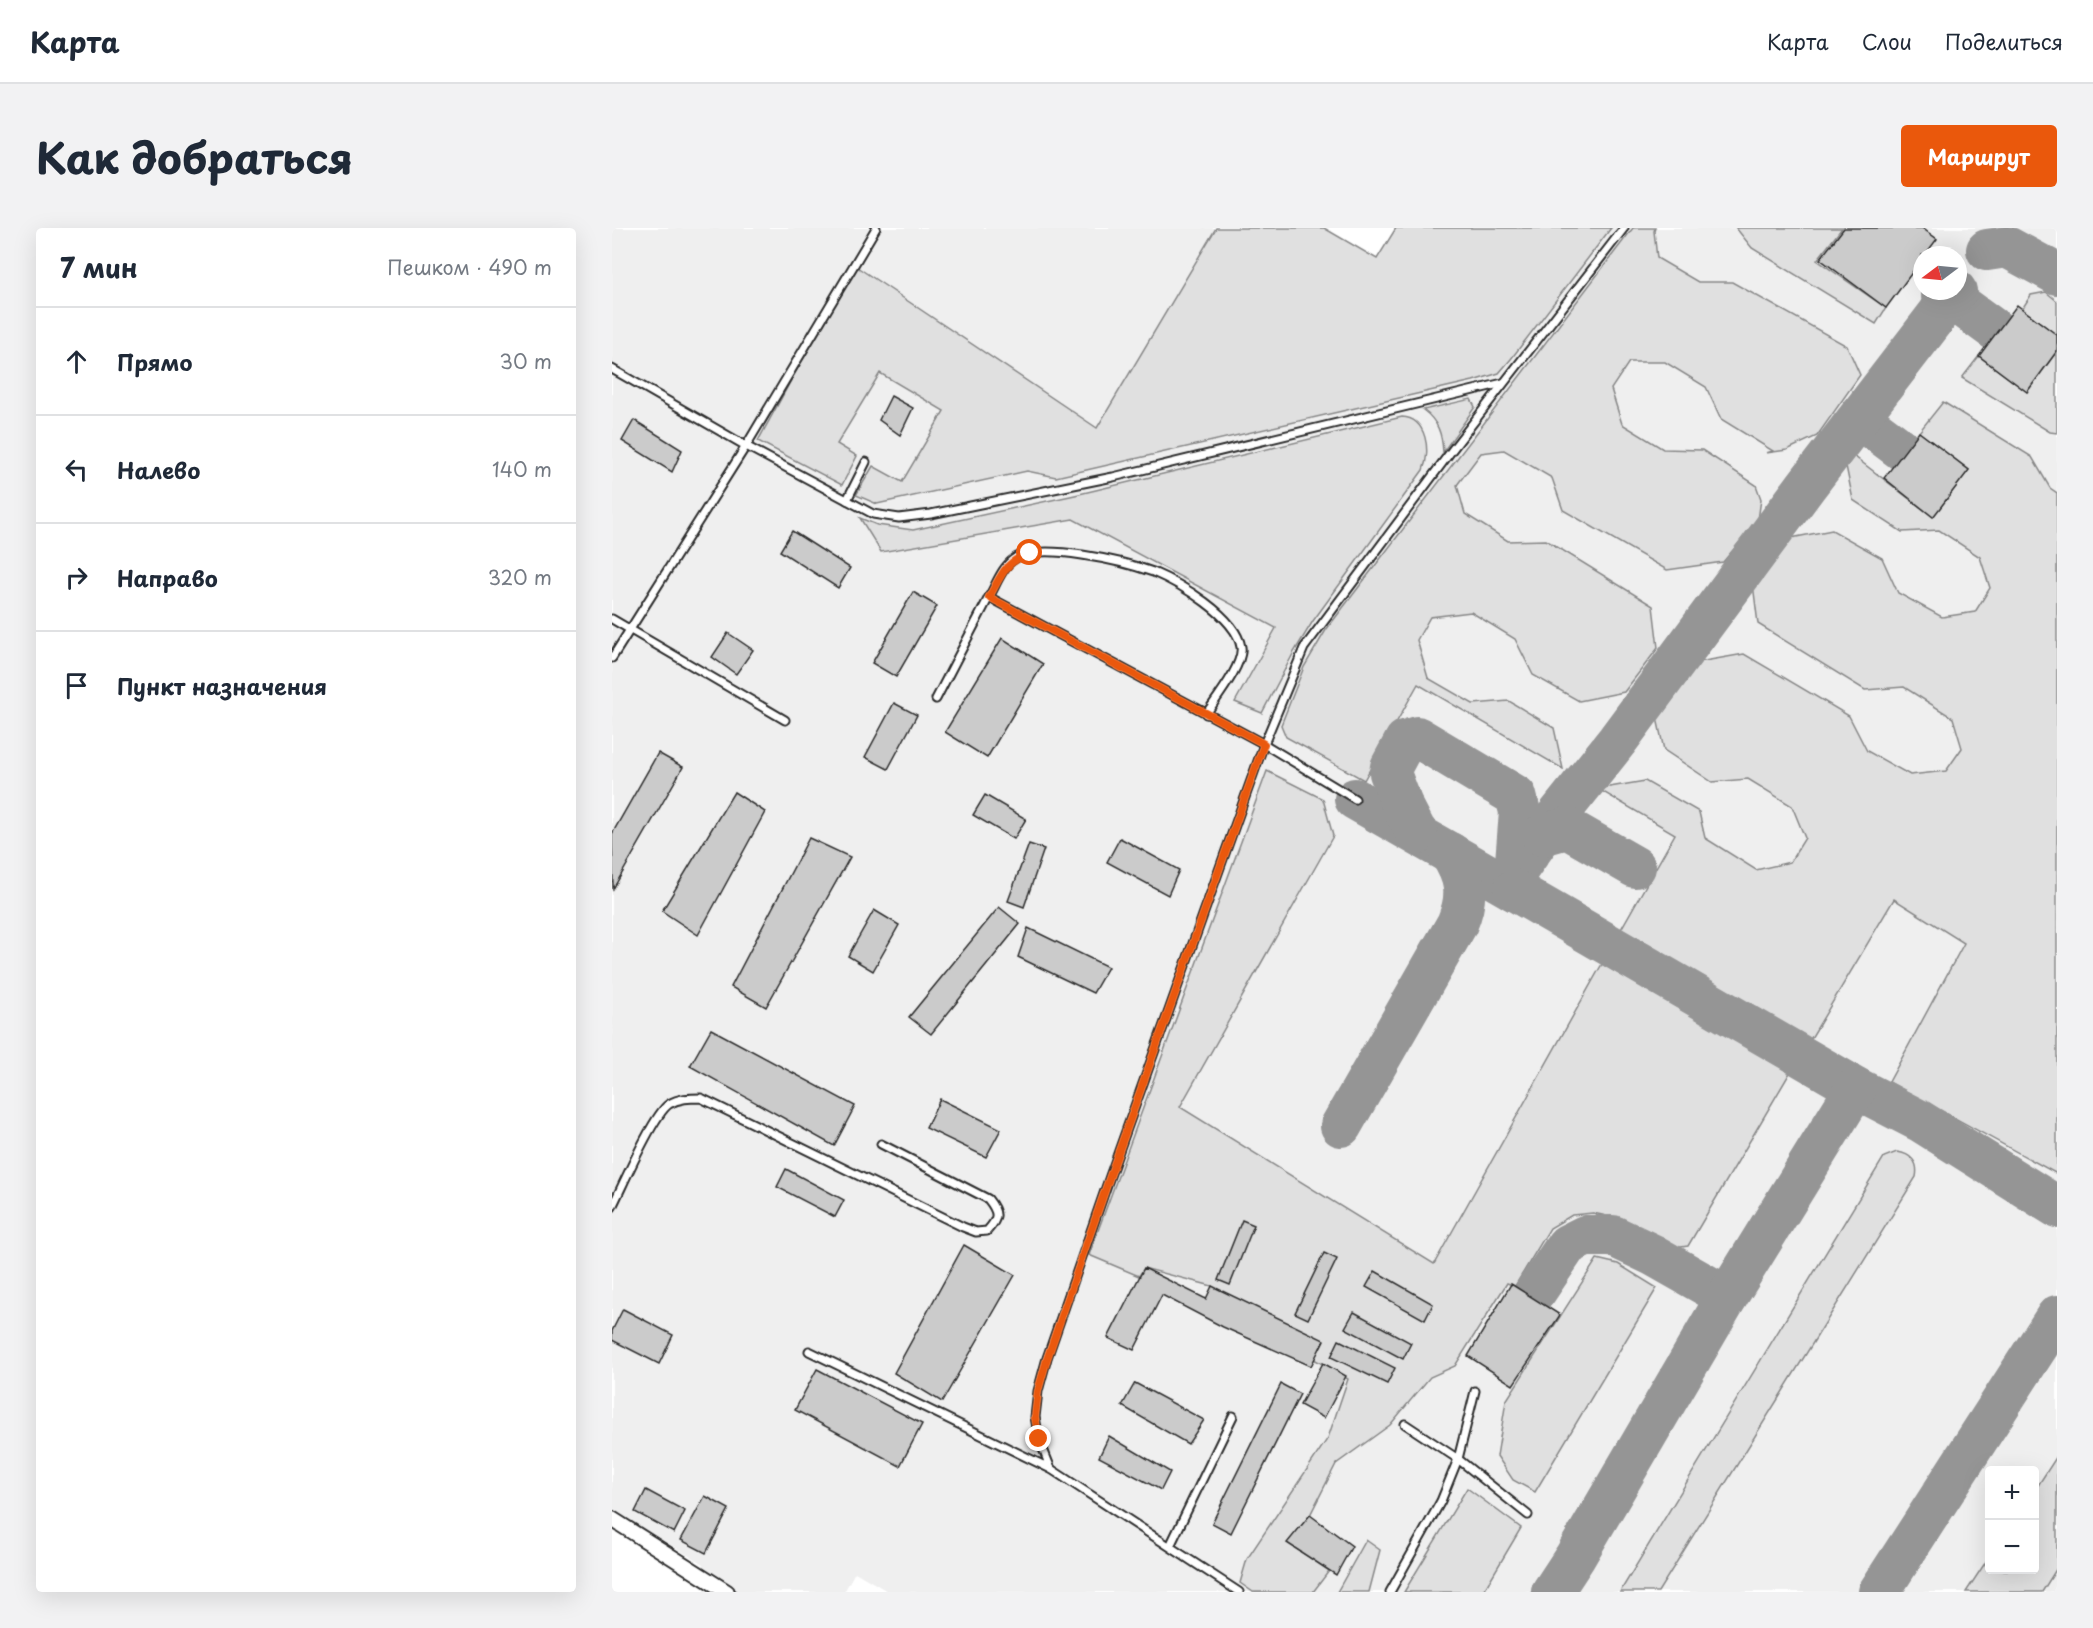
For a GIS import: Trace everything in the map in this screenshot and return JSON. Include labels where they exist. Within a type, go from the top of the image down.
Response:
[{"type":"street","points":[[612,1519],[727,1592]]},
{"type":"lane","points":[[612,658],[746,446],[876,228]]},
{"type":"lane","points":[[1051,1469],[1039,1439],[1035,1417],[1038,1391],[1044,1369],[1264,744],[1304,648],[1503,383],[1624,228]]},
{"type":"lane","points":[[612,369],[746,446],[873,514],[899,518],[931,514],[1113,477],[1503,383]]},
{"type":"lane","points":[[847,500],[867,462]]},
{"type":"lane","points":[[936,699],[1003,572],[1014,559],[1030,553],[1052,552],[1094,557],[1153,572],[1188,591],[1226,619],[1236,632],[1241,646],[1241,659],[1206,714]]},
{"type":"lane","points":[[989,597],[1264,744],[1354,799]]},
{"type":"lane","points":[[612,619],[631,628],[785,720]]},
{"type":"lane","points":[[612,1207],[657,1117],[669,1104],[684,1098],[701,1098],[963,1227],[976,1232],[987,1231],[994,1223],[997,1216],[996,1208],[988,1199],[880,1144]]},
{"type":"lane","points":[[809,1351],[1051,1469],[1239,1592]]},
{"type":"lane","points":[[1390,1592],[1441,1501],[1458,1459],[1475,1391]]},
{"type":"lane","points":[[1170,1546],[1233,1416]]},
{"type":"lane","points":[[1405,1424],[1458,1459],[1528,1515]]},
{"type":"shaded area","points":[[612,228],[1324,228],[1377,259],[1396,228],[2057,228],[2057,1592],[889,1592],[855,1572],[844,1592],[737,1592],[701,1569],[703,1564],[612,1510]]},
{"type":"shaded area","points":[[1216,228],[1324,228],[1377,259],[1396,228],[1611,228],[1499,373],[1473,381],[1056,477],[1027,471],[877,504],[856,495],[873,466],[902,482],[944,411],[880,373],[837,444],[857,456],[842,485],[758,441],[854,265],[1097,428]]},
{"type":"shaded area","points":[[1633,228],[1655,228],[1657,258],[1698,282],[1732,282],[1847,346],[1860,375],[1817,436],[1787,450],[1766,453],[1773,451],[1721,419],[1706,387],[1665,362],[1629,362],[1611,389],[1622,424],[1663,449],[1702,450],[1756,485],[1761,499],[1758,520],[1723,562],[1667,570],[1563,510],[1552,478],[1504,450],[1481,453],[1457,485],[1465,514],[1508,541],[1546,540],[1653,606],[1658,648],[1624,692],[1579,701],[1533,675],[1515,639],[1471,612],[1430,617],[1417,640],[1428,678],[1473,704],[1509,701],[1554,728],[1563,769],[1418,684],[1364,780],[1286,737],[1281,725],[1304,667],[1326,630]]},
{"type":"shaded area","points":[[1736,228],[1842,228],[1817,260],[1886,308],[1876,324],[1752,248]]},
{"type":"shaded area","points":[[2046,292],[2057,301],[2057,335],[2022,309],[2031,295]]},
{"type":"shaded area","points":[[2057,351],[2057,433],[2050,432],[1962,378],[1979,356],[2027,392]]},
{"type":"shaded area","points":[[1471,399],[1475,407],[1443,452],[1438,428],[1423,410]]},
{"type":"shaded area","points":[[1943,402],[2032,457],[2050,488],[2057,493],[2057,1174],[1889,1082],[1964,943],[1894,899],[1810,1040],[1620,931],[1675,834],[1598,789],[1645,781],[1699,812],[1705,838],[1756,870],[1790,862],[1805,838],[1792,806],[1748,779],[1712,782],[1664,750],[1656,713],[1693,663],[1744,654],[1849,716],[1867,751],[1910,775],[1946,771],[1962,748],[1953,718],[1904,687],[1865,690],[1758,624],[1753,584],[1786,539],[1832,530],[1882,558],[1898,593],[1942,617],[1975,612],[1990,588],[1980,557],[1939,530],[1902,532],[1853,500],[1846,466],[1851,454],[1933,517],[1969,470],[1919,432]]},
{"type":"shaded area","points":[[1402,417],[1417,423],[1422,429],[1427,454],[1423,470],[1313,621],[1262,713],[1235,702],[1276,628],[1073,519],[881,552],[860,518],[877,525],[913,530],[1075,495]]},
{"type":"shaded area","points":[[1267,771],[1323,799],[1333,836],[1180,1107],[1434,1264],[1602,964],[1791,1071],[1688,1246],[1674,1248],[1621,1219],[1593,1213],[1572,1215],[1550,1228],[1515,1286],[1507,1283],[1455,1366],[1430,1377],[1390,1425],[1336,1464],[1310,1515],[1288,1543],[1329,1571],[1313,1592],[1253,1592],[1240,1583],[1247,1559],[1328,1438],[1348,1379],[1314,1359],[1212,1286],[1144,1268],[1139,1276],[1089,1255]]},
{"type":"shaded area","points":[[1897,1152],[1913,1160],[1917,1172],[1916,1177],[1658,1592],[1620,1592],[1884,1157]]},
{"type":"shaded area","points":[[1597,1259],[1618,1264],[1657,1288],[1535,1492],[1513,1480],[1497,1456],[1506,1401]]},
{"type":"shaded area","points":[[2057,1456],[2057,1568],[2042,1592],[1966,1592],[1985,1563],[1985,1574],[2039,1574],[2039,1484]]},
{"type":"shaded area","points":[[1467,1488],[1521,1528],[1483,1592],[1404,1592]]},
{"type":"shaded area","points":[[1366,1540],[1380,1550],[1369,1592],[1337,1592]]},
{"type":"building","points":[[1844,228],[1922,228],[1937,239],[1932,246],[1913,246],[1913,271],[1886,308],[1820,259]]},
{"type":"building","points":[[2017,305],[2057,335],[2057,351],[2027,392],[1979,356]]},
{"type":"building","points":[[891,396],[913,408],[900,435],[879,420]]},
{"type":"building","points":[[634,420],[682,450],[672,472],[622,441]]},
{"type":"building","points":[[1919,432],[1969,470],[1933,517],[1884,478]]},
{"type":"building","points":[[792,531],[850,568],[838,588],[780,551]]},
{"type":"building","points":[[913,592],[937,606],[896,677],[872,663]]},
{"type":"building","points":[[728,633],[753,650],[736,674],[712,657]]},
{"type":"building","points":[[1002,638],[1043,664],[987,758],[945,732]]},
{"type":"building","points":[[894,703],[917,715],[888,769],[865,757]]},
{"type":"building","points":[[658,753],[683,767],[613,889],[612,834]]},
{"type":"building","points":[[734,792],[765,812],[698,935],[662,911]]},
{"type":"building","points":[[985,795],[1026,819],[1014,839],[973,815]]},
{"type":"building","points":[[809,838],[850,857],[766,1007],[731,987]]},
{"type":"building","points":[[1120,838],[1179,870],[1168,895],[1107,862]]},
{"type":"building","points":[[1029,844],[1044,849],[1024,907],[1008,901]]},
{"type":"building","points":[[999,907],[1020,924],[931,1034],[909,1017]]},
{"type":"building","points":[[874,910],[899,925],[873,971],[848,956]]},
{"type":"building","points":[[1028,928],[1108,967],[1093,993],[1018,957]]},
{"type":"building","points":[[711,1029],[855,1106],[834,1146],[690,1066]]},
{"type":"building","points":[[940,1099],[1001,1129],[986,1157],[926,1128]]},
{"type":"building","points":[[786,1169],[844,1200],[835,1217],[777,1187]]},
{"type":"building","points":[[1242,1220],[1254,1225],[1230,1285],[1218,1280]]},
{"type":"building","points":[[964,1245],[1015,1275],[942,1402],[894,1373]]},
{"type":"building","points":[[1324,1253],[1337,1259],[1308,1319],[1295,1313]]},
{"type":"building","points":[[1144,1268],[1206,1299],[1212,1286],[1324,1340],[1311,1366],[1223,1327],[1162,1295],[1134,1350],[1108,1338]]},
{"type":"building","points":[[1375,1271],[1433,1304],[1425,1320],[1366,1287]]},
{"type":"building","points":[[1511,1284],[1560,1315],[1513,1385],[1468,1356]]},
{"type":"building","points":[[623,1309],[673,1335],[659,1364],[612,1340],[612,1331]]},
{"type":"building","points":[[1354,1312],[1411,1343],[1403,1359],[1345,1328]]},
{"type":"building","points":[[1339,1340],[1395,1368],[1387,1384],[1331,1357]]},
{"type":"building","points":[[1323,1363],[1346,1376],[1324,1418],[1300,1405]]},
{"type":"building","points":[[817,1369],[922,1424],[900,1466],[795,1410]]},
{"type":"building","points":[[1135,1383],[1204,1420],[1188,1444],[1122,1406]]},
{"type":"building","points":[[1281,1384],[1300,1394],[1231,1533],[1212,1523]]},
{"type":"building","points":[[1109,1436],[1170,1472],[1161,1490],[1099,1457]]},
{"type":"building","points":[[646,1490],[685,1511],[674,1533],[635,1512]]},
{"type":"building","points":[[705,1496],[729,1509],[706,1553],[681,1540]]},
{"type":"building","points":[[1310,1515],[1352,1546],[1336,1575],[1287,1543]]},
{"type":"taxiway","points":[[1987,250],[2007,247],[2057,274]]},
{"type":"taxiway","points":[[1943,300],[1945,305],[1958,303],[1995,330]]},
{"type":"taxiway","points":[[1355,799],[1514,890],[1514,875],[1542,835],[1617,741],[1806,486],[1949,300]]},
{"type":"taxiway","points":[[1854,425],[1866,423],[1902,450]]},
{"type":"taxiway","points":[[1417,834],[1402,805],[1390,773],[1405,741],[1417,737],[1516,796],[1520,812],[1515,874]]},
{"type":"taxiway","points":[[1542,835],[1567,828],[1635,867]]},
{"type":"taxiway","points":[[1341,1126],[1461,914],[1464,887],[1460,871],[1450,853]]},
{"type":"taxiway","points":[[1514,890],[1856,1088],[1920,1121],[2057,1207]]},
{"type":"taxiway","points":[[1552,1592],[1575,1557],[1727,1297],[1856,1088]]},
{"type":"taxiway","points":[[1536,1291],[1567,1245],[1585,1236],[1613,1236],[1653,1255],[1727,1297]]},
{"type":"taxiway","points":[[1879,1592],[2057,1316]]},
{"type":"route","points":[[1030,553],[1014,559],[1003,572],[989,597],[1264,744],[1047,1359],[1038,1391],[1035,1417],[1039,1439]]}]
